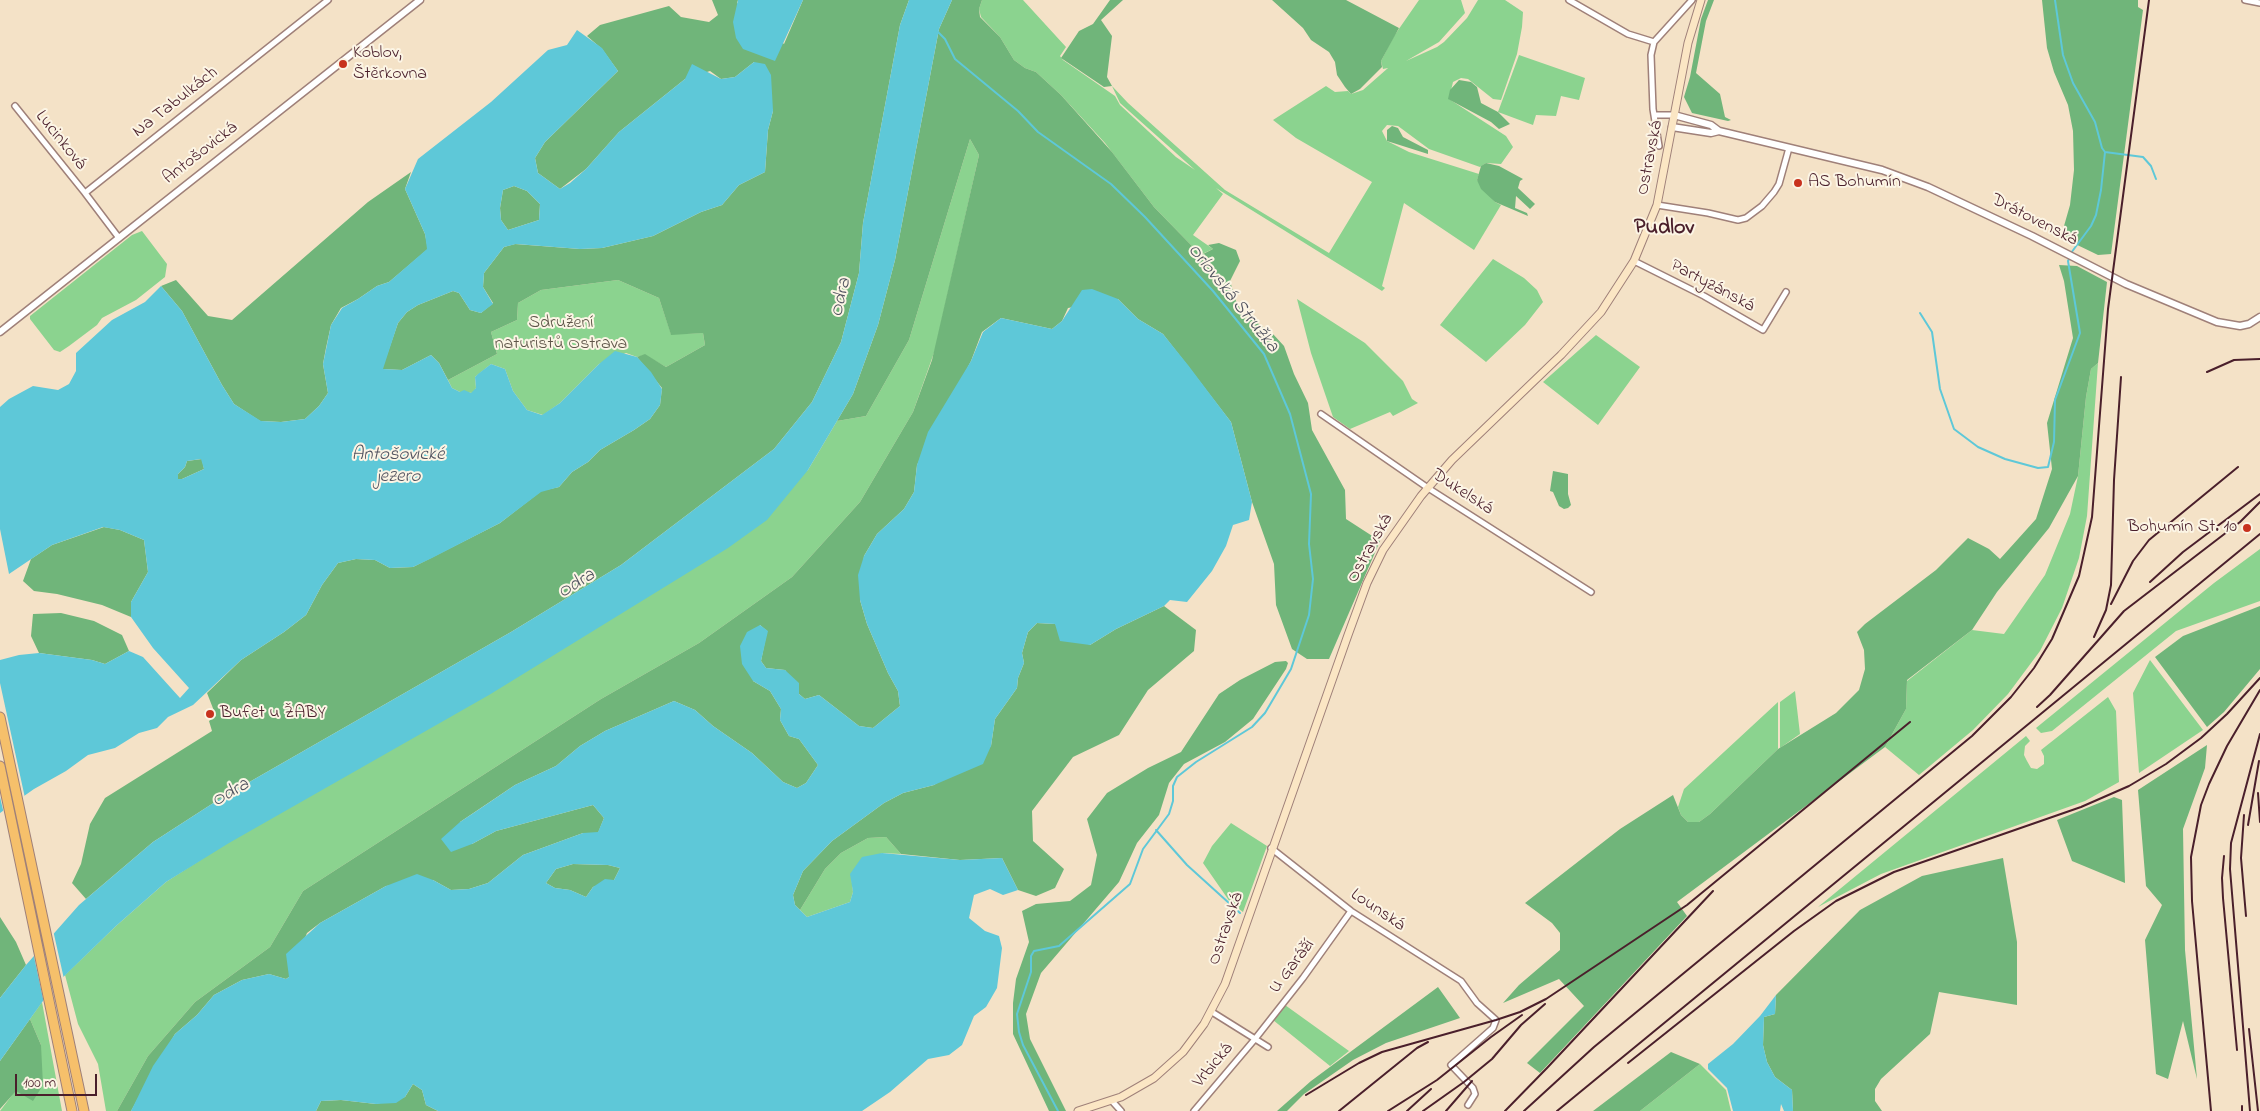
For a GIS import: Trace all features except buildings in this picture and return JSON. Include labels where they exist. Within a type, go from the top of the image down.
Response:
[{"type":"highway","points":[[0,717],[84,1111]]},
{"type":"highway","points":[[0,766],[72,1111]]},
{"type":"main road","name":"Ostravská","points":[[1078,1111],[1112,1101],[1142,1086],[1174,1061],[1194,1039],[1212,1012],[1227,978],[1271,848],[1367,584],[1386,545],[1428,488],[1465,447],[1576,339],[1601,312],[1634,261],[1657,206],[1692,25],[1701,0]]},
{"type":"street","name":"Na Tabulkách","points":[[85,193],[328,0]]},
{"type":"street","name":"Antošovická","points":[[0,332],[420,0]]},
{"type":"street","points":[[1569,0],[1628,34],[1654,42],[1692,0]]},
{"type":"street","points":[[2244,0],[2260,3]]},
{"type":"street","name":"Ostravská","points":[[1654,42],[1650,67],[1654,115],[1660,146]]},
{"type":"street","name":"Lucinková","points":[[14,106],[85,193]]},
{"type":"street","points":[[1654,115],[1674,115]]},
{"type":"street","name":"Drátovenská","points":[[1674,115],[1711,125],[1719,131]]},
{"type":"street","name":"Drátovenská","points":[[1672,127],[1711,132],[1719,131],[1882,170],[1928,187],[2158,299],[2217,322],[2240,326],[2249,324],[2260,317]]},
{"type":"street","points":[[1657,206],[1708,213],[1738,220],[1746,218],[1762,206],[1779,184],[1788,148]]},
{"type":"street","points":[[85,193],[119,238]]},
{"type":"street","name":"Partyzánská","points":[[1634,261],[1704,296],[1763,330],[1786,292]]},
{"type":"street","name":"Dukelská","points":[[1321,414],[1428,488],[1591,592]]},
{"type":"street","name":"Lounská","points":[[1271,848],[1350,911],[1461,981],[1477,1003],[1496,1020],[1493,1028],[1451,1065],[1473,1088],[1475,1094],[1468,1104]]},
{"type":"street","name":"U Garáží","points":[[1255,1039],[1303,978],[1350,911]]},
{"type":"street","points":[[1212,1012],[1268,1047]]},
{"type":"street","name":"Vrbická","points":[[1194,1111],[1255,1039]]},
{"type":"street","points":[[1112,1101],[1121,1111]]},
{"type":"green space","points":[[712,0],[738,0],[737,3],[784,44],[803,0],[909,0],[900,25],[863,223],[859,273],[841,342],[812,402],[774,449],[621,565],[511,632],[218,800],[153,842],[86,899],[72,883],[81,864],[90,824],[105,798],[212,731],[209,721],[216,716],[207,693],[241,660],[306,615],[322,585],[338,563],[356,559],[375,560],[390,568],[413,567],[500,523],[541,491],[559,487],[572,472],[588,462],[600,450],[650,419],[660,405],[662,388],[637,357],[645,354],[666,367],[705,345],[703,333],[671,335],[659,298],[618,280],[541,290],[518,303],[517,320],[491,332],[497,354],[448,380],[439,363],[431,355],[402,370],[382,369],[398,323],[407,312],[418,305],[453,291],[459,293],[470,310],[481,313],[493,303],[483,287],[484,273],[504,247],[515,244],[580,249],[602,248],[653,236],[701,212],[722,205],[739,185],[765,172],[768,130],[773,111],[754,62],[735,77],[721,79],[710,71],[685,79],[619,132],[586,169],[560,189],[538,173],[535,158],[545,142],[618,71],[602,49],[587,36],[600,25],[669,6],[681,17],[709,22],[718,15]]},
{"type":"green space","points":[[952,0],[982,0],[979,9],[980,17],[1000,37],[1014,60],[1025,68],[1036,72],[1061,95],[1112,152],[1154,207],[1193,247],[1203,254],[1213,249],[1208,245],[1219,243],[1236,250],[1240,261],[1230,281],[1236,301],[1242,312],[1273,334],[1284,346],[1294,374],[1308,403],[1312,430],[1345,490],[1346,519],[1380,541],[1329,659],[1307,659],[1292,649],[1276,605],[1274,564],[1252,502],[1231,422],[1163,334],[1138,319],[1118,299],[1068,308],[1062,321],[1052,329],[1001,318],[982,332],[971,361],[917,465],[914,492],[904,509],[877,534],[864,556],[860,600],[867,624],[888,673],[898,691],[900,706],[873,728],[859,726],[819,695],[805,699],[799,694],[785,670],[766,668],[761,661],[767,631],[760,625],[753,681],[770,691],[781,709],[780,720],[789,736],[799,739],[818,765],[806,783],[797,788],[783,782],[752,753],[713,726],[695,710],[674,701],[605,731],[580,746],[556,766],[515,785],[460,822],[472,844],[496,831],[593,805],[604,818],[598,833],[583,833],[523,855],[488,883],[469,889],[451,890],[433,880],[386,886],[320,923],[307,933],[289,977],[286,979],[269,974],[242,980],[214,995],[197,1015],[175,1034],[131,1111],[117,1111],[148,1056],[195,1002],[270,947],[303,891],[601,699],[699,643],[792,577],[860,502],[913,412],[932,360],[979,155],[970,139],[909,340],[866,416],[837,421],[853,394],[878,325],[895,260],[939,29]]},
{"type":"green space","points":[[982,0],[1023,0],[1066,47],[1060,56],[1063,60],[1115,96],[1120,105],[1176,157],[1195,170],[1120,103],[1112,86],[1128,103],[1225,190],[1329,253],[1372,182],[1296,138],[1273,120],[1326,86],[1335,92],[1348,91],[1351,94],[1363,90],[1388,68],[1383,69],[1381,61],[1394,36],[1419,0],[1461,0],[1465,13],[1439,42],[1406,61],[1444,42],[1467,18],[1478,0],[1505,0],[1523,12],[1517,54],[1501,100],[1493,99],[1468,79],[1461,78],[1453,82],[1449,99],[1506,136],[1513,147],[1501,164],[1486,163],[1480,167],[1429,149],[1398,126],[1387,125],[1382,131],[1387,141],[1409,152],[1479,174],[1477,180],[1495,202],[1501,205],[1474,250],[1404,203],[1382,286],[1385,288],[1382,291],[1216,188],[1223,194],[1193,235],[1213,249],[1202,254],[1154,207],[1105,143],[1061,95],[1036,72],[1025,68],[1014,60],[1000,37],[981,17],[979,9]]},
{"type":"green space","points":[[1110,0],[1123,0],[1101,20],[1112,36],[1107,77],[1112,86],[1104,87],[1061,58],[1079,31],[1093,24]]},
{"type":"green space","points":[[1272,0],[1346,0],[1399,28],[1381,61],[1382,67],[1360,89],[1351,94],[1337,75],[1335,62],[1329,52],[1311,40],[1303,28]]},
{"type":"green space","points":[[1708,0],[1714,0],[1706,21],[1696,73],[1720,94],[1725,117],[1731,120],[1728,121],[1692,113],[1684,97],[1690,77],[1701,19]]},
{"type":"green space","points":[[2042,0],[2138,0],[2138,7],[2143,10],[2111,254],[2098,255],[2067,240],[2064,226],[2070,205],[2074,170],[2073,131],[2068,105],[2054,72],[2047,48]]},
{"type":"green space","points":[[1519,55],[1585,78],[1579,100],[1561,96],[1556,116],[1536,115],[1533,125],[1498,112]]},
{"type":"green space","points":[[1459,80],[1471,82],[1477,87],[1481,103],[1498,112],[1510,124],[1499,129],[1491,122],[1448,99],[1450,90]]},
{"type":"green space","points":[[1392,126],[1398,128],[1403,137],[1428,150],[1428,154],[1387,141],[1387,130]]},
{"type":"green space","points":[[970,139],[979,155],[935,350],[913,412],[860,502],[792,577],[699,643],[601,699],[303,891],[270,947],[195,1002],[148,1056],[117,1111],[106,1111],[98,1064],[78,1024],[65,975],[116,926],[166,882],[808,470],[837,421],[866,416],[909,340]]},
{"type":"green space","points":[[1486,163],[1499,166],[1523,179],[1520,181],[1518,188],[1535,204],[1530,209],[1516,196],[1515,208],[1527,213],[1528,216],[1495,202],[1481,189],[1477,180],[1481,166]]},
{"type":"green space","points":[[411,172],[405,189],[425,234],[428,249],[389,282],[377,286],[341,308],[331,325],[323,364],[328,393],[319,406],[305,419],[281,422],[260,421],[234,404],[182,311],[161,286],[176,280],[208,316],[232,320],[368,202]]},
{"type":"green space","points":[[514,186],[527,191],[540,204],[539,220],[508,230],[501,220],[500,208],[503,190]]},
{"type":"green space","points":[[142,231],[167,264],[165,277],[136,300],[102,318],[97,325],[60,352],[54,350],[30,319],[30,316],[132,235]]},
{"type":"green space","points":[[1493,259],[1524,278],[1537,290],[1543,302],[1525,325],[1486,362],[1440,325]]},
{"type":"green space","points":[[2059,265],[2077,266],[2107,282],[2098,363],[2091,369],[2086,397],[2078,476],[2049,528],[1997,592],[1972,630],[1907,680],[1906,709],[1885,747],[1677,902],[1687,916],[1540,1073],[1527,1063],[1584,1006],[1559,979],[1503,1003],[1519,985],[1560,950],[1560,933],[1552,923],[1525,903],[1620,829],[1673,795],[1681,815],[1688,822],[1699,822],[1710,814],[1778,749],[1836,713],[1859,690],[1865,669],[1864,650],[1857,632],[1865,624],[1936,570],[1968,538],[1989,549],[2000,559],[2036,519],[2052,469],[2047,423],[2073,338],[2064,281]]},
{"type":"green space","name":"Sdružení naturistů Ostrava","points":[[618,280],[659,298],[671,334],[703,333],[705,345],[666,367],[645,355],[637,357],[626,353],[599,364],[560,403],[543,415],[527,410],[513,391],[505,369],[491,364],[475,377],[476,388],[473,393],[460,392],[452,388],[448,380],[497,354],[491,332],[517,320],[518,303],[541,290]]},
{"type":"green space","points":[[1297,299],[1365,343],[1403,381],[1412,399],[1418,403],[1393,416],[1390,412],[1350,429],[1333,417],[1311,353]]},
{"type":"green space","points":[[1596,335],[1640,367],[1598,425],[1543,382]]},
{"type":"green space","points":[[2098,363],[2087,516],[2079,558],[2062,608],[2040,651],[2008,694],[1973,730],[1919,775],[1885,747],[1906,709],[1907,681],[1972,630],[2004,634],[2045,575],[2070,514],[2078,476],[2086,397],[2091,369]]},
{"type":"green space","points":[[202,459],[204,469],[178,479],[178,474],[185,467],[187,461]]},
{"type":"green space","points":[[1553,471],[1568,474],[1568,494],[1571,505],[1568,508],[1564,509],[1559,506],[1553,492],[1550,491]]},
{"type":"green space","points":[[104,527],[120,530],[144,540],[148,572],[131,602],[131,617],[102,605],[57,594],[34,591],[23,581],[31,559],[52,545]]},
{"type":"green space","points":[[2260,549],[2260,601],[2176,631],[2052,731],[2041,733],[2036,728],[2214,583]]},
{"type":"green space","points":[[1164,606],[1196,630],[1194,651],[1148,690],[1119,735],[1073,757],[1032,811],[1033,841],[1064,869],[1055,888],[1036,896],[1018,890],[1002,858],[960,860],[901,854],[886,837],[868,838],[841,853],[825,869],[800,910],[795,905],[793,895],[803,871],[832,841],[884,803],[903,793],[934,785],[991,746],[995,719],[1017,688],[1018,678],[1024,663],[1022,653],[1028,632],[1037,623],[1055,624],[1090,645],[1116,629]]},
{"type":"green space","points":[[2260,606],[2260,669],[2224,712],[2207,727],[2155,657],[2183,636]]},
{"type":"green space","points":[[61,613],[94,621],[122,635],[129,651],[105,664],[92,660],[39,653],[31,636],[33,614]]},
{"type":"green space","points":[[2150,660],[2203,730],[2139,773],[2133,693]]},
{"type":"green space","points":[[1286,661],[1288,663],[1286,669],[1253,719],[1225,742],[1184,764],[1169,783],[1159,815],[1137,843],[1119,882],[1041,973],[1026,1014],[1030,1039],[1066,1111],[1049,1111],[1013,1034],[1013,1003],[1016,979],[1029,942],[1022,911],[1036,904],[1070,901],[1091,885],[1097,855],[1087,819],[1107,793],[1148,768],[1181,752],[1219,694],[1240,680],[1275,662]]},
{"type":"green space","points":[[1795,691],[1800,734],[1780,748],[1780,702]]},
{"type":"green space","points":[[2108,697],[2116,711],[2119,782],[2085,801],[1881,874],[1818,907],[2026,736],[2030,741],[2025,746],[2024,755],[2031,768],[2037,769],[2044,764],[2044,756],[2041,750]]},
{"type":"green space","points":[[1778,702],[1778,749],[1710,814],[1699,822],[1688,822],[1681,815],[1678,807],[1684,789]]},
{"type":"green space","points":[[2207,745],[2205,768],[2183,829],[2185,950],[2197,1079],[2183,1021],[2168,1079],[2156,1074],[2145,940],[2162,905],[2146,886],[2138,790]]},
{"type":"green space","points":[[2114,797],[2122,800],[2125,883],[2072,861],[2057,820]]},
{"type":"green space","points":[[1231,823],[1267,846],[1243,912],[1230,902],[1203,863],[1212,846]]},
{"type":"green space","points":[[886,837],[901,854],[882,853],[851,874],[853,892],[850,902],[807,917],[800,910],[825,869],[841,853],[868,838]]},
{"type":"green space","points":[[2003,858],[2017,942],[2017,1005],[1939,992],[1930,1034],[1881,1079],[1875,1089],[1875,1101],[1882,1111],[1793,1111],[1792,1090],[1775,1077],[1767,1062],[1763,1045],[1764,1017],[1775,1014],[1776,995],[1860,910],[1922,876]]},
{"type":"green space","points":[[573,864],[608,865],[620,868],[614,880],[593,887],[586,897],[570,890],[555,888],[546,883],[556,869]]},
{"type":"green space","points":[[0,917],[16,942],[26,965],[0,998]]},
{"type":"green space","points":[[1438,987],[1460,1018],[1386,1043],[1353,1060],[1304,1094],[1287,1111],[1277,1111],[1311,1081]]},
{"type":"green space","points":[[42,1002],[62,1111],[0,1111],[16,1090],[41,1045],[30,1019]]},
{"type":"green space","points":[[1285,1005],[1349,1051],[1330,1066],[1273,1020]]},
{"type":"green space","points":[[30,1019],[41,1045],[43,1085],[33,1101],[16,1091],[0,1109],[0,1061]]},
{"type":"green space","points":[[1671,1052],[1700,1064],[1640,1111],[1593,1111]]},
{"type":"green space","points":[[1700,1064],[1726,1090],[1731,1111],[1640,1111]]},
{"type":"green space","points":[[413,1084],[422,1090],[426,1105],[438,1111],[316,1111],[321,1101],[341,1100],[376,1104],[405,1097]]},
{"type":"water","points":[[738,0],[803,0],[775,61],[743,49],[736,38],[733,22]]},
{"type":"water","name":"Odra","points":[[909,0],[952,0],[939,29],[895,260],[878,325],[853,394],[808,470],[767,520],[728,548],[489,695],[229,843],[166,882],[116,926],[53,987],[0,1061],[0,998],[26,965],[79,905],[153,842],[218,800],[511,632],[621,565],[774,449],[812,402],[841,342],[859,273],[863,223],[900,25]]},
{"type":"water","name":"Antošovické jezero","points":[[577,30],[602,48],[618,71],[545,142],[535,158],[538,173],[560,189],[586,169],[619,132],[685,79],[692,64],[721,79],[735,77],[754,62],[765,64],[771,75],[773,111],[768,130],[765,172],[739,185],[722,205],[701,212],[653,236],[602,248],[580,249],[516,244],[504,247],[484,273],[483,287],[493,304],[481,313],[470,310],[459,293],[453,291],[418,305],[407,312],[398,323],[383,369],[402,370],[431,355],[439,363],[452,388],[460,392],[464,390],[471,393],[476,388],[475,377],[491,364],[505,369],[513,391],[527,410],[542,415],[560,403],[599,364],[615,351],[637,357],[651,372],[662,389],[660,405],[650,419],[600,450],[588,462],[572,472],[559,487],[541,492],[500,523],[413,567],[390,568],[375,560],[356,559],[338,563],[322,585],[306,615],[241,660],[193,705],[168,717],[157,728],[139,733],[115,748],[88,755],[0,813],[0,660],[19,655],[39,653],[92,660],[105,664],[129,651],[143,657],[180,698],[189,688],[153,648],[131,617],[131,602],[148,572],[144,540],[120,530],[103,527],[52,545],[9,574],[0,529],[0,407],[9,399],[33,386],[58,390],[69,384],[76,371],[76,353],[112,320],[145,302],[161,286],[182,311],[234,404],[261,421],[281,422],[305,419],[319,406],[328,393],[323,364],[331,325],[342,308],[377,286],[389,282],[427,249],[425,234],[405,189],[418,159],[491,102],[548,50],[567,45]],"holes":[[[514,186],[527,191],[540,204],[539,220],[508,230],[501,220],[500,208],[503,190]],[[201,459],[204,469],[178,479],[178,474],[185,467],[187,461]]]},
{"type":"water","points":[[1092,289],[1118,299],[1138,319],[1163,334],[1188,365],[1231,422],[1252,502],[1249,520],[1233,525],[1226,546],[1212,571],[1187,602],[1170,600],[1164,606],[1116,629],[1090,645],[1060,641],[1055,624],[1037,623],[1028,632],[1022,653],[1024,663],[1018,678],[1017,688],[995,719],[991,746],[983,764],[934,785],[903,793],[884,803],[832,841],[803,871],[793,895],[795,905],[807,917],[850,902],[853,892],[850,874],[862,857],[882,853],[960,860],[1002,858],[1018,890],[1003,895],[990,889],[974,895],[969,918],[985,931],[999,936],[1002,948],[997,988],[986,1007],[974,1016],[962,1045],[949,1055],[928,1059],[890,1092],[862,1111],[438,1111],[426,1105],[422,1090],[413,1084],[405,1097],[396,1103],[376,1104],[341,1100],[321,1101],[316,1111],[131,1111],[153,1066],[175,1034],[197,1015],[214,995],[242,980],[269,974],[286,979],[289,977],[286,954],[320,923],[386,886],[417,874],[451,890],[469,889],[488,883],[523,855],[583,833],[598,832],[604,818],[593,805],[496,831],[472,844],[451,852],[441,839],[460,822],[515,785],[556,766],[580,746],[605,731],[674,701],[695,710],[713,726],[752,753],[783,782],[797,788],[806,783],[818,765],[799,739],[789,736],[780,720],[781,709],[770,691],[753,681],[742,664],[740,646],[747,632],[760,625],[768,631],[761,661],[766,668],[785,670],[799,683],[799,694],[805,699],[819,695],[859,726],[873,728],[900,706],[898,691],[888,673],[867,624],[860,600],[858,575],[864,556],[877,534],[904,509],[914,492],[917,465],[928,432],[971,361],[983,332],[1001,318],[1052,329],[1062,321],[1082,290]],"holes":[[[573,864],[608,865],[620,868],[614,880],[605,879],[593,887],[586,897],[570,890],[555,888],[546,883],[556,869]]]},
{"type":"water","points":[[1776,995],[1775,1014],[1764,1017],[1763,1045],[1767,1062],[1775,1077],[1792,1090],[1793,1111],[1784,1111],[1781,1104],[1780,1111],[1733,1111],[1727,1088],[1708,1069],[1708,1064],[1733,1044],[1760,1016]]},
{"type":"pier","points":[[0,683],[25,798],[4,814],[0,797]]},
{"type":"pier","points":[[53,930],[64,979],[44,1003],[33,952]]},
{"type":"waterway","points":[[2055,0],[2063,55],[2073,83],[2095,122],[2102,148],[2105,152],[2143,157],[2151,166],[2156,179]]},
{"type":"waterway","name":"Orlovská Stružka","points":[[937,31],[945,39],[955,59],[1018,111],[1038,132],[1111,184],[1145,217],[1213,291],[1264,354],[1290,414],[1311,494],[1309,544],[1313,579],[1309,615],[1291,669],[1265,713],[1252,727],[1196,762],[1177,777],[1173,786],[1173,801],[1169,814],[1143,849],[1130,884],[1059,946],[1034,951],[1031,956],[1031,972],[1017,1014],[1019,1032],[1023,1045],[1058,1111]]},
{"type":"waterway","points":[[2071,253],[2091,226],[2096,215],[2105,152]]},
{"type":"waterway","points":[[1920,313],[1932,332],[1940,389],[1954,429],[1978,447],[2005,459],[2038,468],[2048,467],[2054,442],[2055,400],[2080,333],[2068,261],[2070,257]]},
{"type":"waterway","points":[[1156,830],[1187,865],[1240,913]]},
{"type":"railway","points":[[1524,1111],[1594,1047],[1972,736],[2011,697],[2034,668],[2052,639],[2079,576],[2092,517],[2108,309],[2149,0]]},
{"type":"railway","points":[[2207,372],[2234,360],[2260,359]]},
{"type":"railway","points":[[2094,637],[2106,610],[2111,585],[2114,480],[2121,377]]},
{"type":"railway","points":[[2111,604],[2133,561],[2149,540],[2238,467]]},
{"type":"railway","points":[[2150,582],[2183,552],[2260,494]]},
{"type":"railway","points":[[2037,707],[2050,695],[2124,611],[2240,522],[2260,502]]},
{"type":"railway","points":[[1557,1111],[2260,534]]},
{"type":"railway","points":[[1628,1063],[1794,931],[1836,901],[1894,872],[2081,807],[2129,786],[2166,764],[2201,738],[2227,714],[2260,678]]},
{"type":"railway","points":[[2211,1111],[2192,901],[2191,857],[2201,805],[2209,784],[2227,746],[2260,690]]},
{"type":"railway","points":[[1306,1095],[1359,1063],[1382,1052],[1496,1020],[1520,1012],[1546,999],[1687,905],[1910,722]]},
{"type":"railway","points":[[2250,1111],[2230,869],[2231,843],[2260,734]]},
{"type":"railway","points":[[2248,825],[2259,761]]},
{"type":"railway","points":[[2258,793],[2260,822]]},
{"type":"railway","points":[[2244,815],[2241,858],[2246,916]]},
{"type":"railway","points":[[2224,856],[2223,898],[2237,1050]]},
{"type":"railway","points":[[1505,1111],[1713,891]]},
{"type":"railway","points":[[1423,1111],[1464,1082],[1492,1059],[1521,1025],[1545,1004]]},
{"type":"railway","points":[[1388,1111],[1437,1080],[1522,1015]]},
{"type":"railway","points":[[2249,1029],[2258,1111]]},
{"type":"railway","points":[[1339,1111],[1417,1048],[1428,1042]]},
{"type":"railway","points":[[1446,1111],[1472,1081]]},
{"type":"railway","points":[[1407,1111],[1431,1089]]},
{"type":"railway","points":[[2242,1106],[2242,1111]]},
{"type":"place","name":"Koblov, Štěrkovna","points":[[343,64]]},
{"type":"place","name":"AS Bohumín","points":[[1798,183]]},
{"type":"place","name":"Bohumín St. 10","points":[[2247,528]]},
{"type":"place","name":"Bufet u ŽABY","points":[[210,714]]},
{"type":"district","name":"Pudlov","points":[[1664,229]]}]
